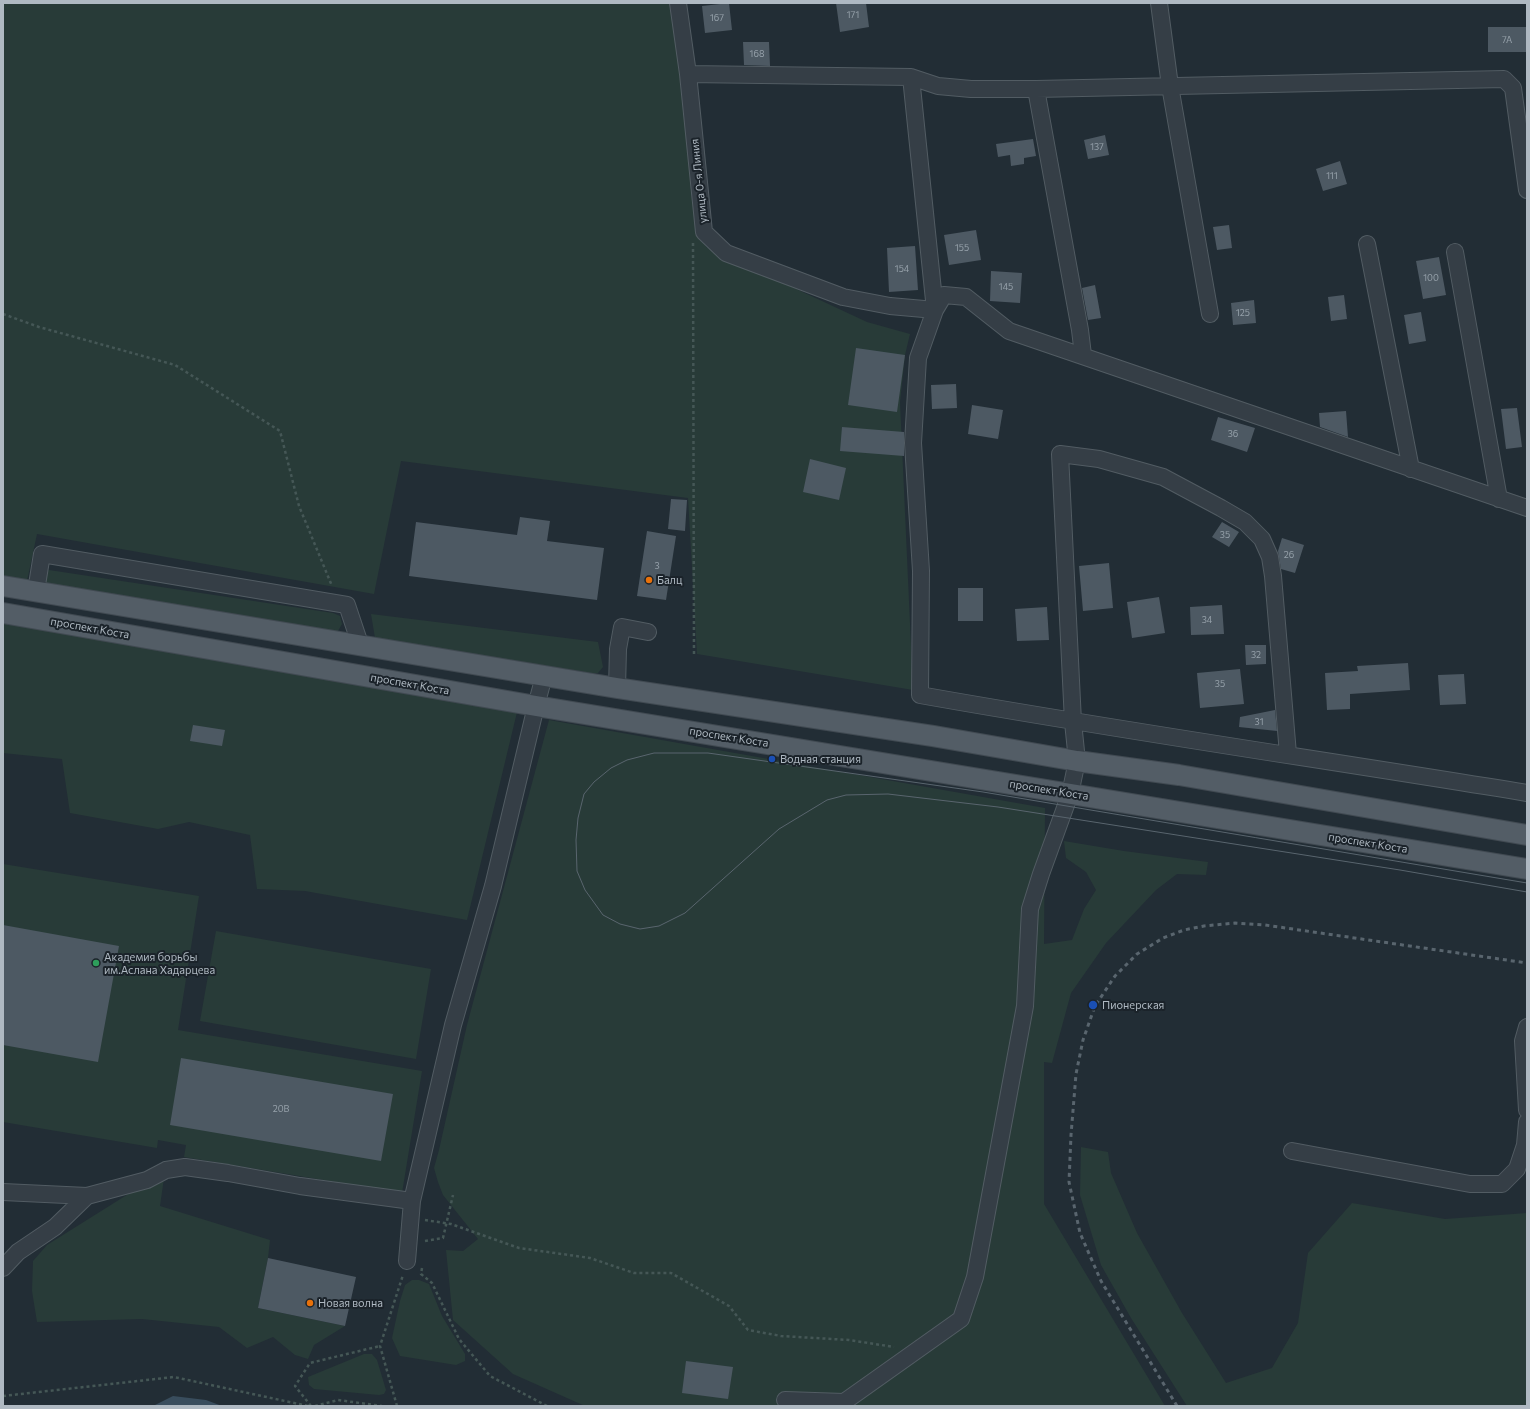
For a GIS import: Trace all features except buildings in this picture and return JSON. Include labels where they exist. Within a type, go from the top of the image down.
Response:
[{"type":"main road","points":[[3,586],[362,647],[616,688],[933,736],[1077,761],[1179,775],[1527,836]]},
{"type":"main road","name":"проспект Коста","points":[[3,613],[536,706],[1527,869]]},
{"type":"street","name":"улица 0-я Линия","points":[[678,3],[688,74],[704,232],[726,253],[843,297],[890,306],[935,310]]},
{"type":"street","points":[[1159,3],[1170,86],[1210,314]]},
{"type":"street","points":[[688,74],[911,76],[938,86],[971,89],[1036,89],[1504,79],[1513,88],[1527,190]]},
{"type":"street","points":[[911,76],[935,310]]},
{"type":"street","points":[[1036,89],[1078,317],[1082,341],[1082,355]]},
{"type":"street","points":[[1367,244],[1411,469]]},
{"type":"street","points":[[1455,252],[1499,498]]},
{"type":"street","points":[[1527,508],[1009,331],[966,297],[944,294],[935,310],[918,358],[913,443],[921,571],[920,695],[1073,722],[1288,754],[1527,793]]},
{"type":"street","points":[[785,1400],[844,1402],[961,1318],[975,1277],[1025,1006],[1030,909],[1070,794],[1077,761],[1073,722],[1060,454],[1100,459],[1163,477],[1246,522],[1262,539],[1270,557],[1273,576],[1288,754]]},
{"type":"street","points":[[36,591],[42,554],[339,603],[347,605],[362,647]]},
{"type":"street","points":[[616,688],[618,649],[622,628],[648,632]]},
{"type":"street","points":[[415,1261],[410,1218],[412,1201],[453,1025],[493,886],[544,676]]},
{"type":"street","points":[[1527,1027],[1523,1041],[1527,1110]]},
{"type":"street","points":[[1292,1151],[1470,1184],[1502,1184],[1517,1169],[1525,1145],[1527,1122]]},
{"type":"street","points":[[3,1192],[87,1196],[147,1180],[166,1170],[186,1167],[300,1186],[412,1201]]},
{"type":"street","points":[[3,1268],[18,1252],[55,1227],[87,1196]]},
{"type":"path","points":[[694,656],[692,244],[696,236],[704,232]]},
{"type":"path","points":[[3,314],[39,326],[175,365],[280,432],[299,506],[339,603]]},
{"type":"path","points":[[424,1247],[425,1240],[443,1238],[445,1224],[453,1195]]},
{"type":"path","points":[[410,1218],[445,1224],[519,1248],[590,1258],[634,1273],[671,1273],[729,1306],[748,1330],[781,1336],[849,1340],[915,1351]]},
{"type":"path","points":[[397,1406],[380,1346],[415,1261]]},
{"type":"path","points":[[415,1261],[421,1274],[432,1283],[459,1339],[484,1370],[490,1376],[547,1406]]},
{"type":"path","points":[[310,1406],[295,1386],[310,1363],[380,1346]]},
{"type":"path","points":[[3,1396],[174,1377],[310,1406]]},
{"type":"path","points":[[315,1406],[338,1400],[382,1406]]},
{"type":"green space","points":[[3,3],[671,3],[706,247],[867,322],[910,334],[905,355],[900,402],[913,690],[697,654],[688,498],[401,461],[374,594],[37,534],[27,581],[3,577]]},
{"type":"green space","points":[[49,570],[333,613],[340,616],[342,624],[338,631],[332,631],[47,584],[43,581],[44,572]]},
{"type":"green space","points":[[371,614],[598,642],[603,667],[598,673],[591,673],[375,638]]},
{"type":"green space","points":[[3,621],[518,708],[467,920],[305,891],[257,889],[250,835],[189,822],[158,829],[70,813],[62,759],[3,753]]},
{"type":"green space","points":[[549,720],[1045,808],[1044,944],[1072,940],[1084,909],[1096,890],[1086,872],[1066,858],[1064,841],[1124,851],[1208,862],[1206,875],[1177,874],[1156,890],[1106,943],[1071,993],[1052,1063],[1044,1062],[1044,1204],[1165,1406],[585,1406],[513,1374],[453,1320],[446,1250],[463,1251],[478,1239],[443,1195],[434,1168],[467,1025]]},
{"type":"green space","name":"Академия борьбы им.Аслана Хадарцева","points":[[3,864],[199,896],[178,1030],[422,1071],[402,1193],[184,1157],[186,1145],[158,1140],[157,1148],[3,1122]]},
{"type":"green space","points":[[216,931],[431,969],[416,1059],[200,1021]]},
{"type":"green space","points":[[1081,1147],[1108,1152],[1111,1173],[1137,1233],[1182,1313],[1226,1383],[1272,1368],[1298,1323],[1308,1253],[1352,1203],[1445,1219],[1527,1213],[1527,1406],[1187,1406],[1131,1318],[1101,1265],[1080,1195]]},
{"type":"green space","points":[[165,1171],[160,1206],[270,1240],[258,1308],[345,1326],[314,1345],[308,1359],[295,1355],[273,1337],[247,1348],[219,1327],[142,1319],[37,1322],[32,1291],[33,1261],[47,1245]]},
{"type":"green space","points":[[412,1280],[419,1280],[429,1284],[442,1316],[465,1354],[465,1361],[456,1365],[400,1356],[392,1338],[405,1285]]},
{"type":"green space","points":[[364,1354],[372,1354],[377,1360],[386,1390],[384,1394],[379,1395],[314,1389],[309,1385],[308,1377]]},
{"type":"water","points":[[173,1396],[206,1400],[222,1406],[153,1406]]},
{"type":"tram line","points":[[1527,883],[983,792],[708,753],[654,753],[627,760],[611,768],[594,782],[584,794],[578,818],[576,840],[577,871],[585,890],[603,915],[620,924],[640,929],[659,926],[685,913],[779,829],[827,800],[846,795],[888,794],[998,807],[1400,870],[1527,892]]},
{"type":"railway","points":[[1177,1406],[1101,1281],[1080,1233],[1069,1182],[1076,1074],[1083,1040],[1095,1006],[1115,976],[1137,954],[1163,938],[1184,930],[1204,926],[1235,923],[1265,925],[1527,963]]},
{"type":"place","name":"Балц","points":[[649,580]]},
{"type":"place","name":"Водная станция","points":[[772,759]]},
{"type":"place","name":"Академия борьбы им.Аслана Хадарцева","points":[[96,963]]},
{"type":"place","name":"Пионерская","points":[[1093,1005]]},
{"type":"place","name":"Новая волна","points":[[310,1303]]}]
